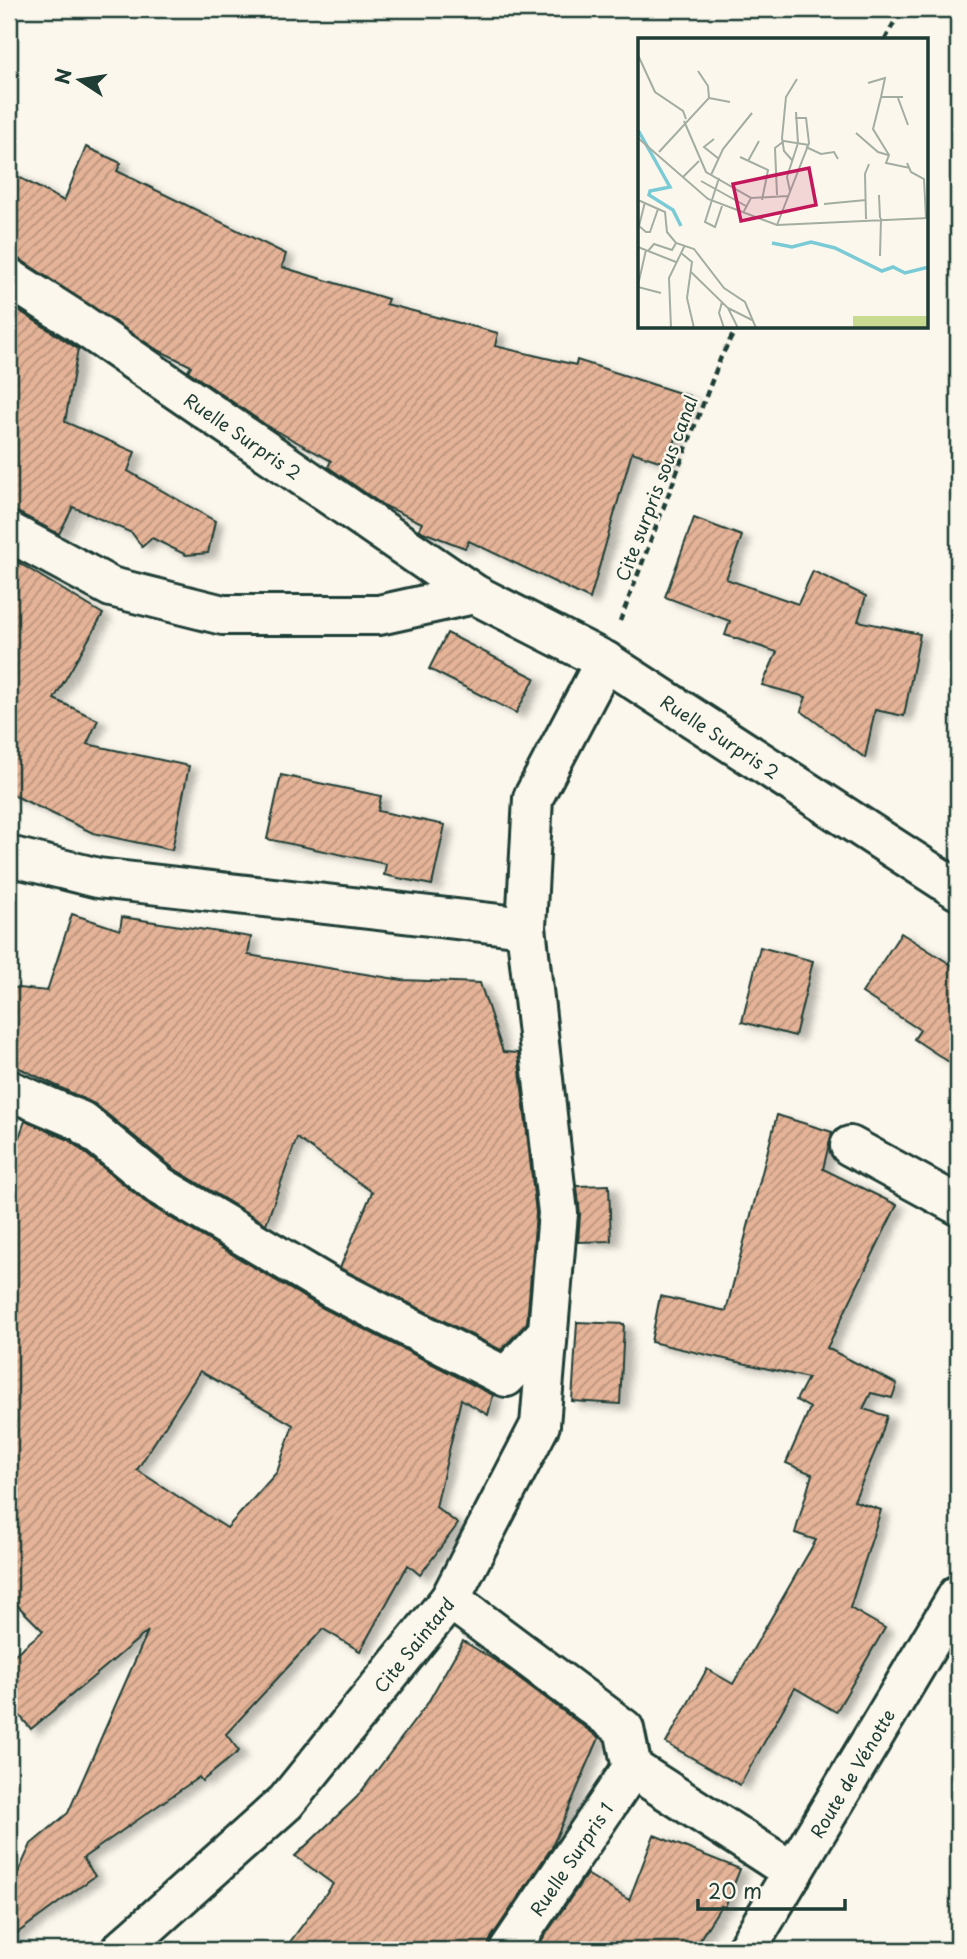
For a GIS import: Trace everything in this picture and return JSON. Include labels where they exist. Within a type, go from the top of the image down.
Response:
[{"type":"street","name":"Ruelle Surpris 2","points":[[9,278],[78,322],[474,594],[605,661],[958,890]]},
{"type":"street","points":[[9,532],[111,587],[223,615],[379,614],[474,594]]},
{"type":"street","points":[[450,1599],[540,1425],[558,1213],[526,927],[533,798],[605,661]]},
{"type":"street","points":[[9,856],[98,878],[526,927]]},
{"type":"street","points":[[9,1090],[81,1121],[160,1186],[330,1287],[506,1377],[547,1334]]},
{"type":"street","points":[[850,1146],[958,1205]]},
{"type":"street","name":"Route de Vénotte","points":[[746,1950],[958,1595]]},
{"type":"street","name":"Cite Saintard","points":[[121,1950],[286,1802],[450,1599],[624,1729],[632,1768]]},
{"type":"street","points":[[632,1768],[793,1872]]},
{"type":"street","name":"Ruelle Surpris 1","points":[[509,1950],[632,1768]]},
{"type":"path","points":[[886,38],[901,9]]},
{"type":"path","name":"Cite surpris sous canal","points":[[605,661],[721,357],[736,329]]},
{"type":"building","points":[[86,147],[121,163],[117,171],[286,254],[282,267],[388,299],[386,304],[498,333],[495,346],[576,365],[577,360],[689,396],[668,464],[632,452],[590,599],[469,541],[465,548],[423,532],[419,529],[422,523],[383,505],[328,467],[331,461],[266,425],[188,371],[191,366],[156,349],[21,260],[9,256],[9,172],[64,201]]},
{"type":"building","points":[[9,304],[78,349],[65,422],[135,452],[128,471],[215,521],[208,553],[186,555],[152,538],[142,547],[132,533],[73,507],[59,534],[9,510]]},
{"type":"building","points":[[694,518],[742,536],[726,579],[798,604],[813,571],[866,596],[858,621],[920,634],[904,716],[875,710],[865,758],[801,711],[806,697],[762,685],[777,652],[725,635],[730,621],[665,597]]},
{"type":"building","points":[[9,557],[103,614],[54,699],[98,720],[87,744],[189,766],[172,850],[93,833],[9,793]]},
{"type":"building","points":[[447,633],[535,678],[516,713],[429,669]]},
{"type":"building","points":[[281,775],[381,796],[378,811],[445,825],[432,885],[384,875],[386,864],[267,839]]},
{"type":"building","points":[[72,914],[120,930],[122,917],[251,937],[248,955],[402,980],[480,983],[503,1052],[518,1053],[536,1213],[527,1323],[501,1350],[340,1268],[372,1192],[297,1138],[266,1224],[173,1168],[95,1104],[9,1063],[9,987],[47,991]]},
{"type":"building","points":[[901,933],[958,969],[958,1068],[914,1039],[920,1030],[862,993]]},
{"type":"building","points":[[760,947],[813,961],[795,1036],[742,1022]]},
{"type":"building","points":[[777,1115],[832,1132],[823,1169],[897,1205],[827,1348],[897,1384],[892,1398],[871,1393],[863,1409],[887,1416],[854,1501],[881,1510],[850,1608],[885,1628],[836,1712],[795,1688],[740,1785],[666,1743],[707,1669],[733,1684],[816,1540],[795,1533],[812,1474],[786,1463],[810,1408],[796,1400],[808,1378],[651,1342],[660,1296],[726,1311]]},
{"type":"building","points":[[25,1121],[69,1140],[149,1205],[319,1306],[493,1395],[488,1415],[461,1399],[436,1507],[458,1524],[420,1575],[408,1565],[360,1651],[323,1629],[226,1734],[239,1751],[202,1781],[199,1777],[83,1858],[95,1876],[9,1939],[9,1892],[31,1844],[68,1813],[148,1631],[31,1729],[9,1703],[9,1659],[43,1631],[9,1597],[9,1164]],"holes":[[[200,1371],[293,1425],[277,1472],[227,1528],[137,1470]]]},
{"type":"building","points":[[609,1185],[611,1241],[578,1242],[580,1215],[577,1186]]},
{"type":"building","points":[[577,1322],[624,1324],[620,1404],[572,1401]]},
{"type":"building","points":[[463,1641],[499,1663],[599,1738],[552,1847],[491,1938],[487,1950],[284,1950],[333,1884],[295,1856],[357,1797],[427,1704]]},
{"type":"building","points":[[654,1835],[740,1869],[725,1907],[721,1906],[693,1950],[535,1950],[587,1874],[629,1900]]}]
